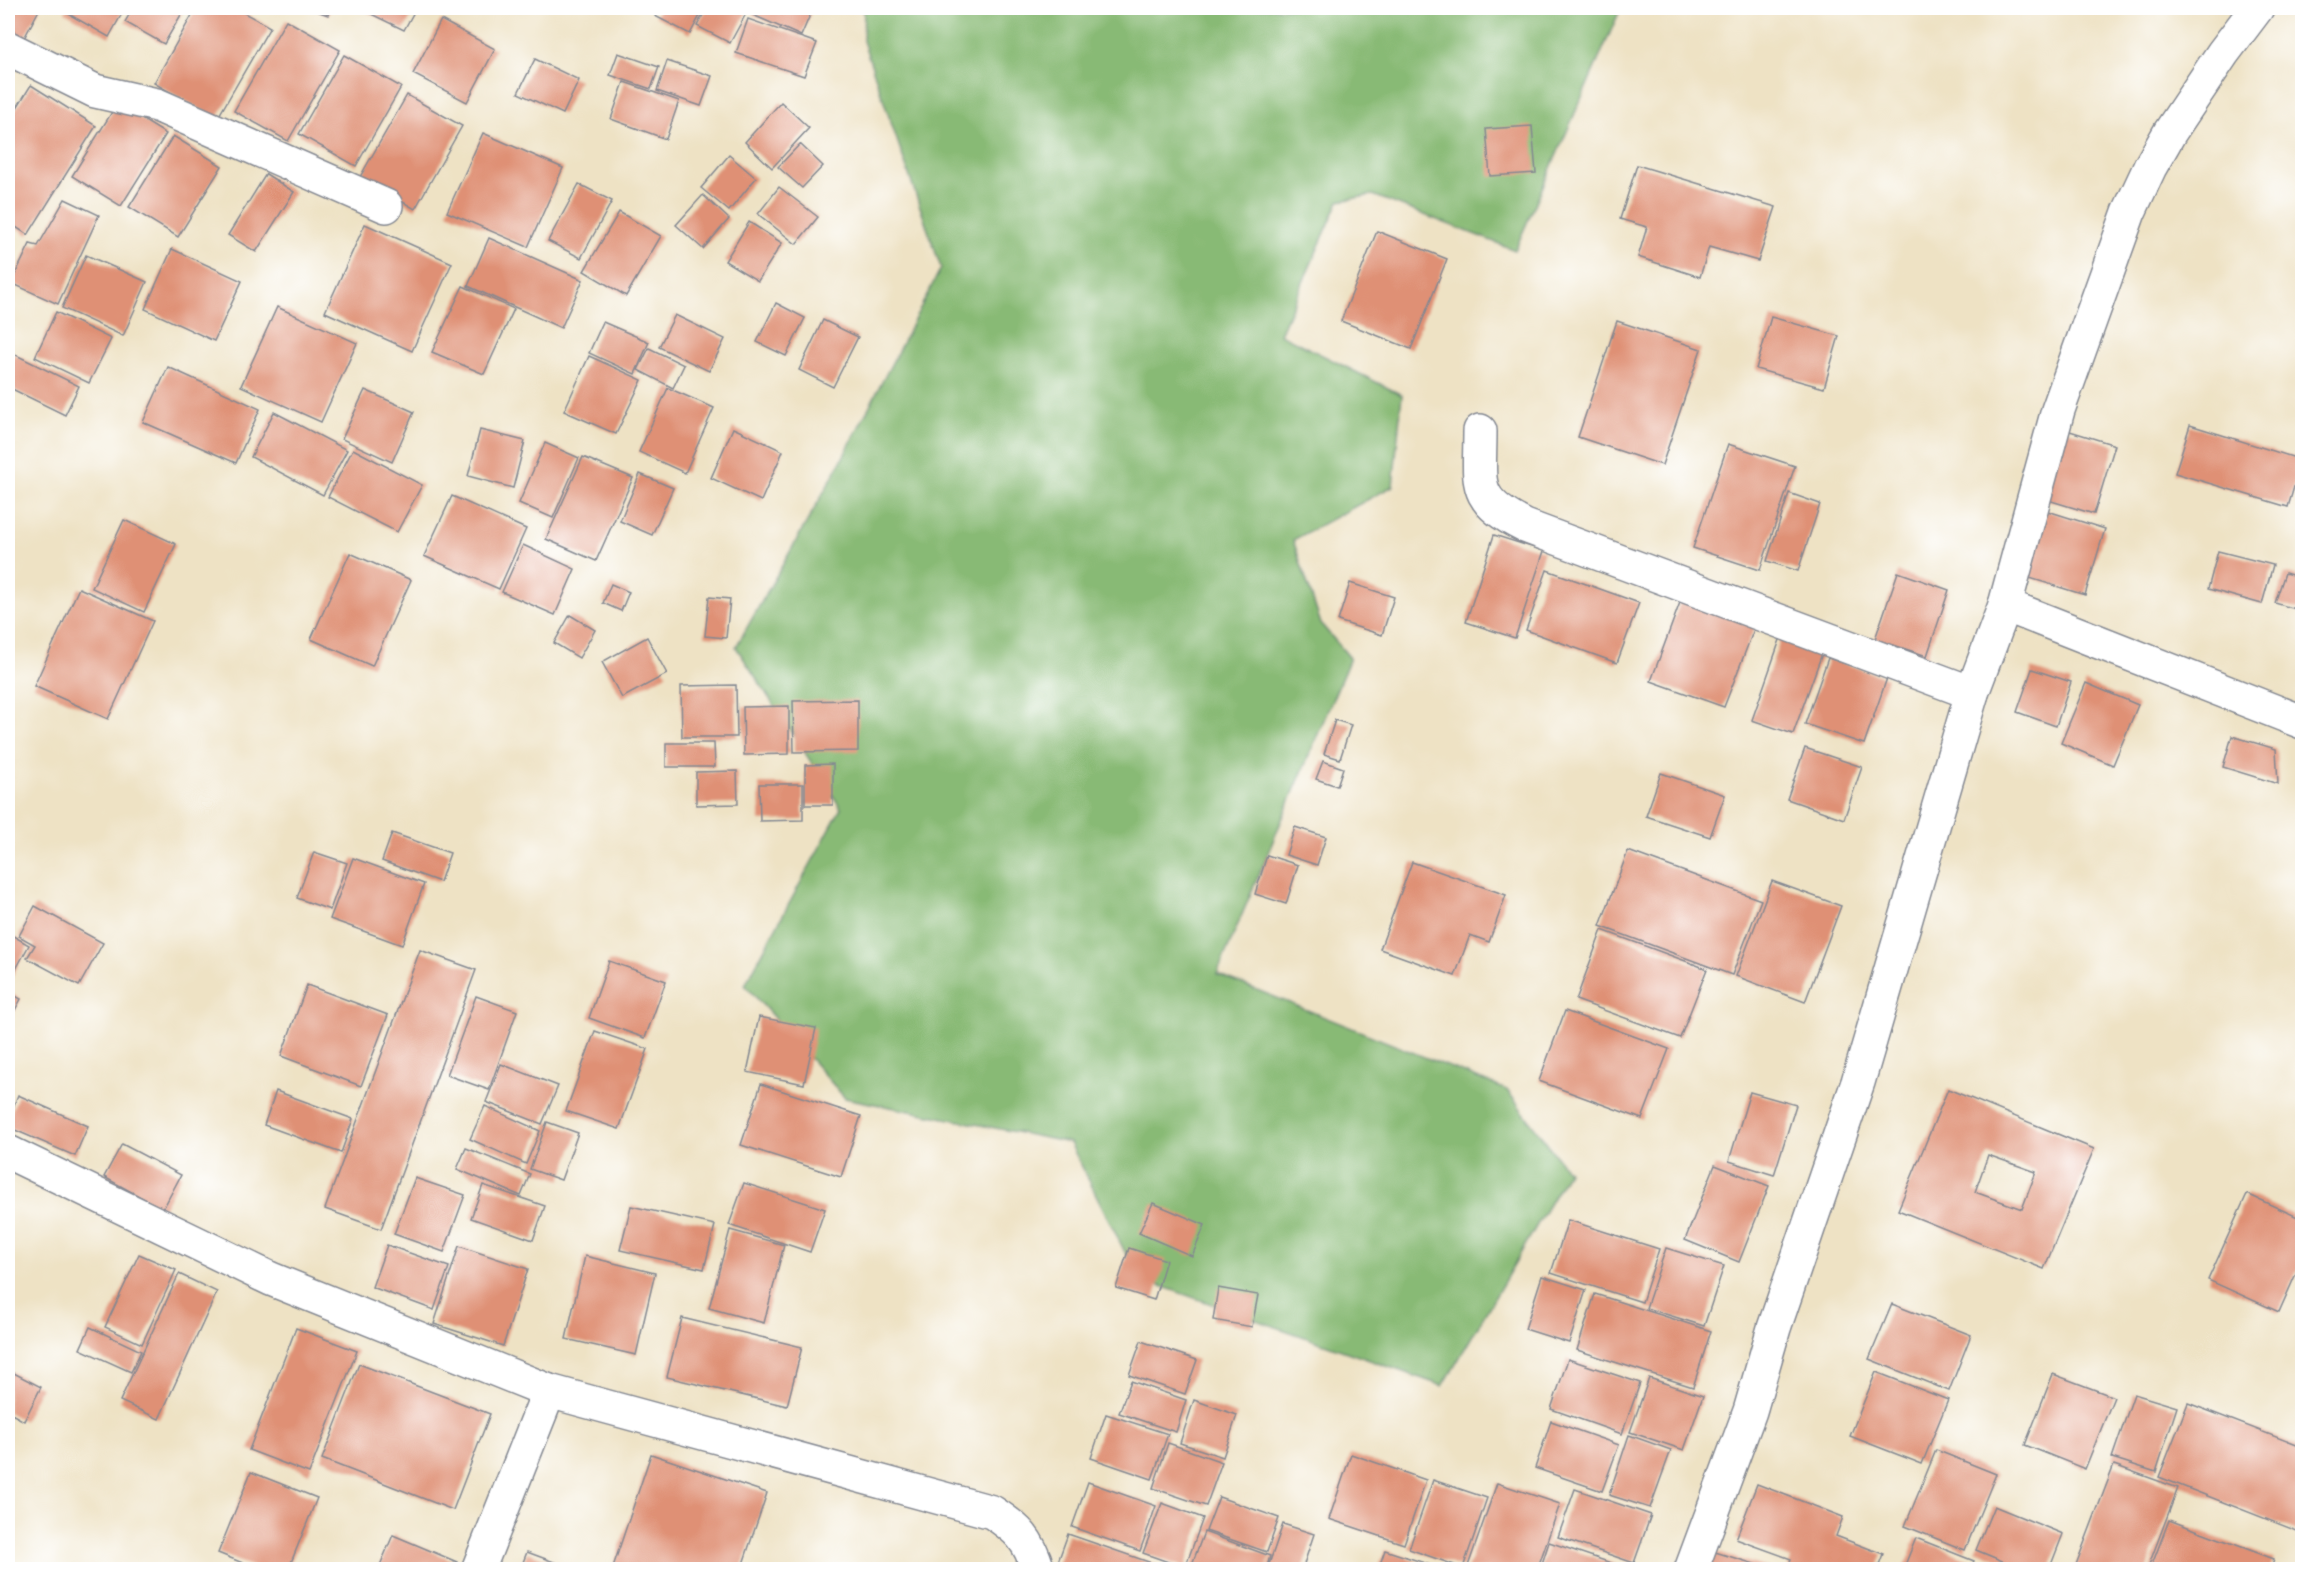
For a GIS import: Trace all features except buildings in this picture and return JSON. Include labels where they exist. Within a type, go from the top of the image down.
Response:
[{"type":"street","points":[[1691,1569],[1750,1411],[1774,1328],[1858,1082],[1972,693],[2005,605],[2058,410],[2129,212],[2150,167],[2170,132],[2223,53],[2257,8]]},
{"type":"street","points":[[8,48],[95,91],[165,108],[386,206]]},
{"type":"street","points":[[1480,430],[1480,483],[1486,499],[1502,514],[1525,526],[1972,693]]},
{"type":"street","points":[[2005,605],[2302,722]]},
{"type":"street","points":[[8,1152],[271,1279],[549,1391],[992,1512],[1015,1528],[1032,1548],[1038,1569]]},
{"type":"street","points":[[477,1569],[549,1391]]},
{"type":"green space","points":[[864,8],[1621,8],[1515,250],[1373,195],[1339,201],[1280,334],[1402,395],[1393,486],[1293,540],[1321,624],[1350,658],[1217,974],[1507,1090],[1568,1172],[1443,1386],[1138,1278],[1070,1143],[845,1098],[745,985],[841,808],[736,647],[838,467],[941,268],[863,41]]}]
